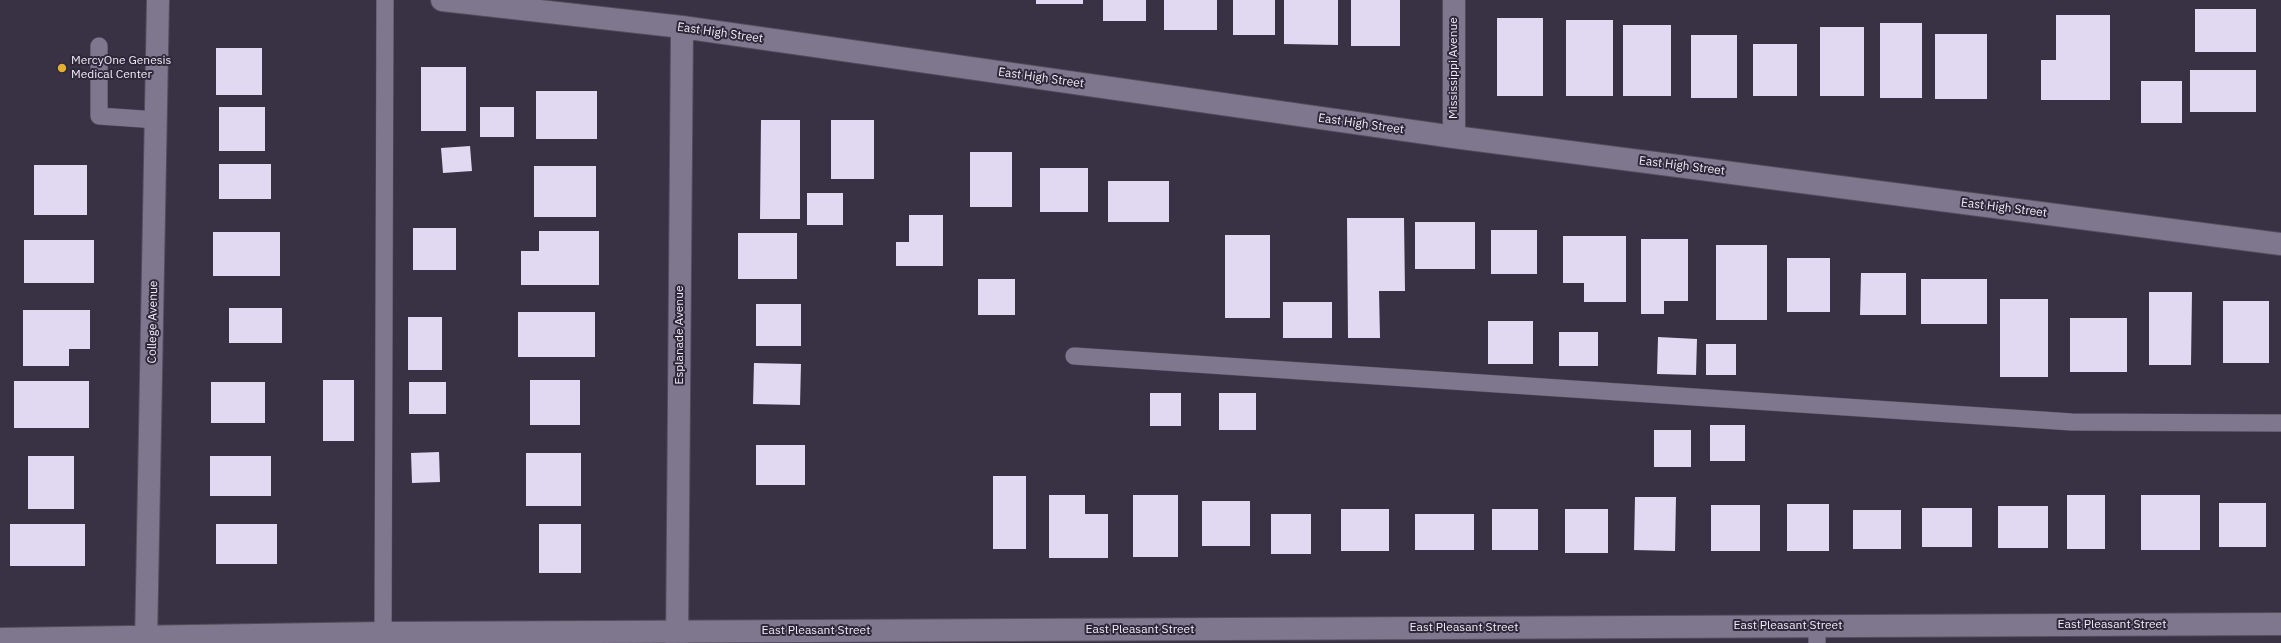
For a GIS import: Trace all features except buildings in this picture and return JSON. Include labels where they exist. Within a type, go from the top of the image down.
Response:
[{"type":"street","name":"College Avenue","points":[[146,640],[157,120],[158,0]]},
{"type":"street","name":"East High Street","points":[[442,0],[477,2],[682,27],[1454,137],[2281,244]]},
{"type":"street","name":"Mississippi Avenue","points":[[1454,0],[1454,137]]},
{"type":"street","name":"Esplanade Avenue","points":[[678,637],[682,27]]},
{"type":"street","name":"East Pleasant Street","points":[[0,639],[146,640],[1817,634],[2281,624]]},
{"type":"lane","points":[[384,638],[385,0]]},
{"type":"lane","points":[[99,46],[99,116],[157,120]]},
{"type":"lane","points":[[1074,356],[2072,422],[2281,423]]},
{"type":"place","name":"MercyOne Genesis Medical Center","points":[[62,68]]}]
